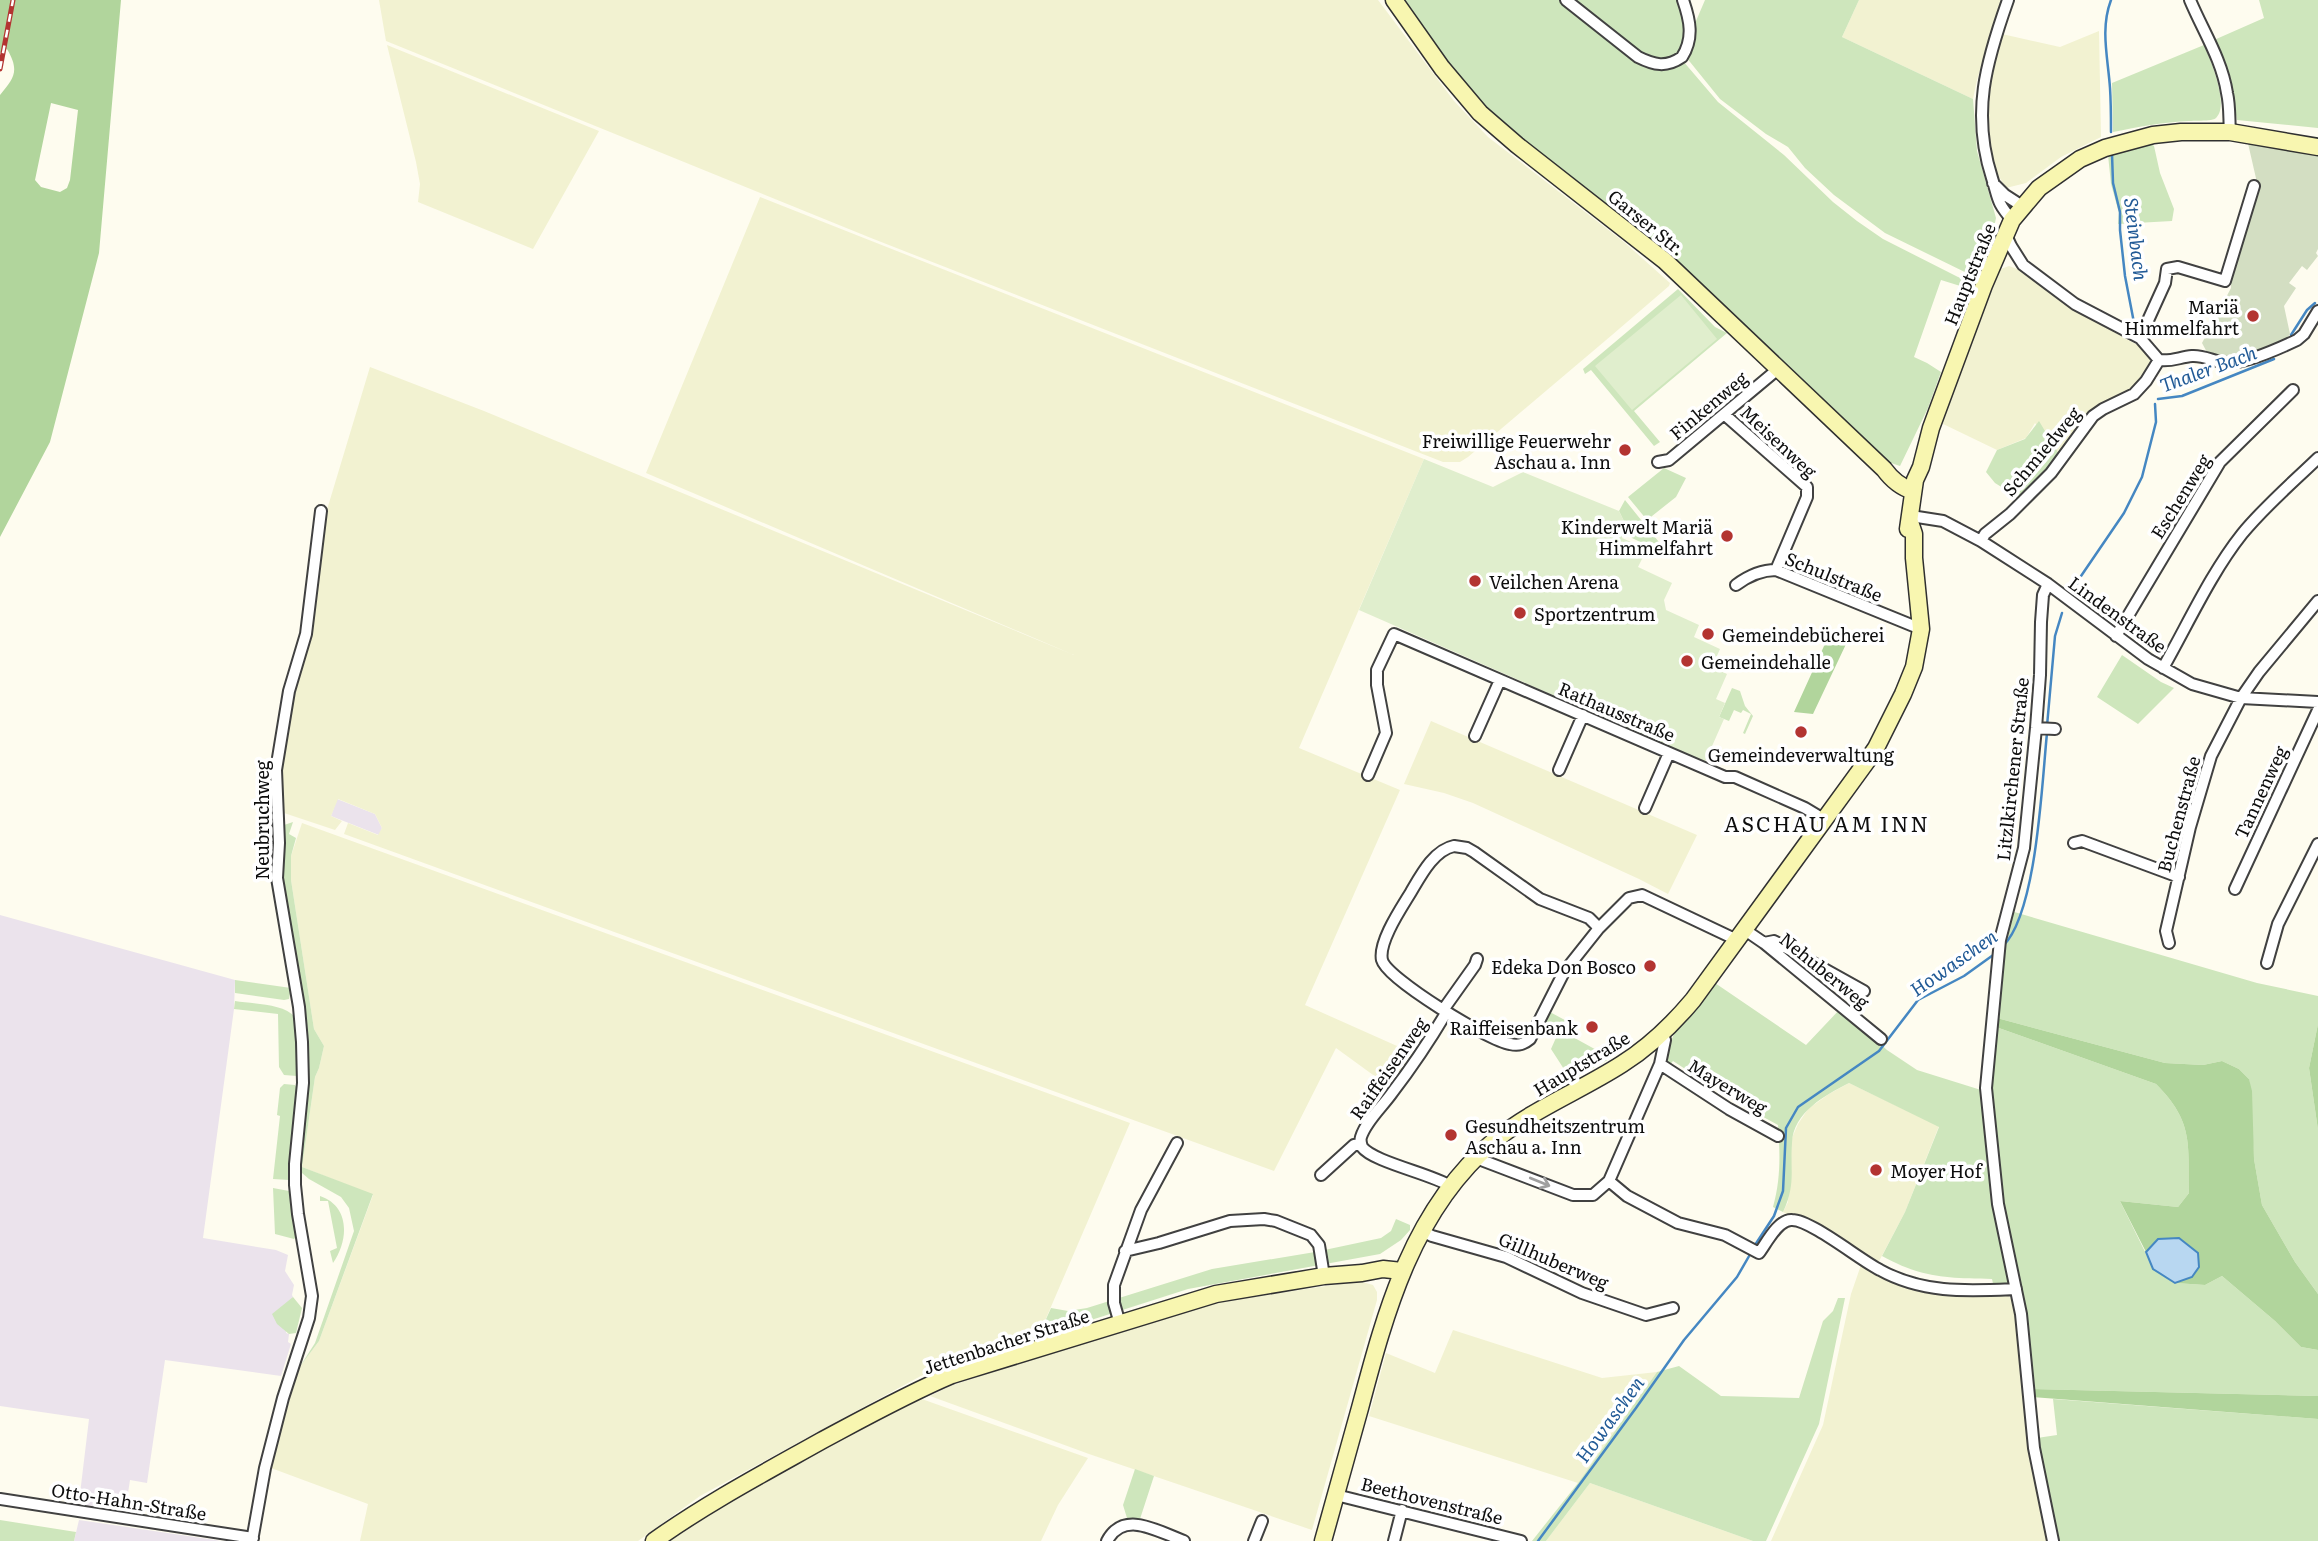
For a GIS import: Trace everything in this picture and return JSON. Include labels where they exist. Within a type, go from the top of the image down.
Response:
[{"type":"main road","name":"Garser Str.","points":[[1394,0],[1442,68],[1480,113],[1665,261],[1899,486],[1915,483]]},
{"type":"main road","name":"Hauptstraße","points":[[1323,1541],[1376,1348],[1399,1279],[1422,1231],[1450,1186],[1476,1158],[1516,1125],[1624,1062],[1662,1034],[1693,1000],[1741,935],[1872,755],[1888,726],[1913,667],[1921,629],[1914,534],[1910,519],[1915,483],[1922,467],[1931,428],[1994,259],[2009,226],[2022,206],[2055,175],[2080,159],[2105,148],[2153,135],[2181,132],[2264,133],[2318,139]]},
{"type":"main road","name":"Hauptstraße","points":[[2236,133],[2318,147]]},
{"type":"main road","name":"Jettenbacher Straße","points":[[654,1541],[728,1492],[933,1383],[1216,1294],[1324,1276],[1362,1273],[1399,1279]]},
{"type":"street","points":[[1566,0],[1638,57],[1650,63],[1664,65],[1682,57],[1690,39],[1682,0]]},
{"type":"street","points":[[2008,0],[1989,57],[1981,96],[1982,134],[1998,203],[2023,265]]},
{"type":"street","points":[[2190,0],[2224,76],[2236,133]]},
{"type":"street","points":[[1993,183],[2022,206]]},
{"type":"street","points":[[2140,338],[2165,283],[2167,270],[2178,267],[2225,281],[2254,186]]},
{"type":"street","points":[[1994,259],[2023,265],[2075,304],[2140,338],[2159,359],[2201,356],[2220,362],[2238,362],[2297,340],[2315,323],[2318,311]]},
{"type":"street","name":"Schmiedweg","points":[[1981,541],[1985,534],[2010,514],[2051,473],[2093,416],[2134,394],[2146,381],[2159,359]]},
{"type":"street","name":"Finkenweg","points":[[1658,462],[1669,460],[1778,369]]},
{"type":"street","name":"Eschenweg","points":[[2116,636],[2220,462],[2293,390]]},
{"type":"street","name":"Meisenweg","points":[[1726,415],[1807,487],[1807,497],[1776,570]]},
{"type":"street","points":[[2163,668],[2226,556],[2263,510],[2318,458]]},
{"type":"street","name":"Neubruchweg","points":[[253,1539],[265,1468],[283,1398],[309,1318],[312,1296],[295,1185],[303,1083],[299,1007],[277,878],[279,843],[276,770],[289,691],[306,634],[321,511]]},
{"type":"street","name":"Lindenstraße","points":[[1910,519],[1943,521],[1981,541],[2048,584],[2163,668],[2192,684],[2241,698],[2318,702]]},
{"type":"street","name":"Schulstraße","points":[[1736,585],[1761,572],[1776,570],[1921,629]]},
{"type":"street","name":"Litzlkirchener Straße","points":[[2048,584],[2043,595],[2040,622],[2039,729],[2024,848],[2000,940],[1986,1088],[1998,1204],[2021,1314],[2034,1448],[2053,1541]]},
{"type":"street","name":"Buchenstraße","points":[[2169,943],[2166,932],[2190,827],[2211,756],[2241,698],[2287,635],[2318,601]]},
{"type":"street","name":"Rathausstraße","points":[[1368,775],[1386,733],[1377,685],[1377,670],[1394,634],[1725,777],[1735,777],[1805,808],[1825,820]]},
{"type":"street","points":[[1475,736],[1500,680]]},
{"type":"street","name":"Tannenweg","points":[[2235,889],[2318,710]]},
{"type":"street","points":[[1559,770],[1583,715]]},
{"type":"street","points":[[2039,729],[2055,729]]},
{"type":"street","points":[[1645,808],[1669,753]]},
{"type":"street","points":[[2074,843],[2082,841],[2179,877]]},
{"type":"street","points":[[2267,963],[2278,923],[2318,844]]},
{"type":"street","points":[[1445,1011],[1393,974],[1383,963],[1382,956],[1385,941],[1413,889],[1445,849],[1454,846],[1467,848],[1540,899],[1589,918],[1600,928]]},
{"type":"street","name":"Nehuberweg","points":[[1445,1011],[1507,1044],[1525,1043],[1534,1031],[1564,972],[1629,898],[1642,895],[1764,943],[1881,1039]]},
{"type":"street","points":[[1764,943],[1774,941],[1864,991]]},
{"type":"street","name":"Raiffeisenweg","points":[[1450,1186],[1382,1159],[1361,1144],[1364,1132],[1419,1057],[1477,959]]},
{"type":"street","points":[[1476,1158],[1573,1195],[1592,1195],[1609,1181],[1660,1064],[1665,1040],[1662,1034]]},
{"type":"street","name":"Mayerweg","points":[[1660,1064],[1728,1109],[1778,1136]]},
{"type":"street","points":[[1121,1324],[1112,1295],[1125,1251],[1141,1210],[1177,1143]]},
{"type":"street","name":"Raiffeisenweg","points":[[1321,1175],[1354,1145],[1361,1144]]},
{"type":"street","points":[[1609,1181],[1627,1196],[1678,1223],[1725,1235],[1759,1253],[1780,1225],[1794,1220],[1828,1237],[1880,1270],[1916,1286],[1964,1292],[2016,1289]]},
{"type":"street","points":[[1125,1251],[1230,1221],[1264,1219],[1276,1221],[1311,1236],[1319,1245],[1324,1276]]},
{"type":"street","name":"Gillhuberweg","points":[[1422,1231],[1506,1258],[1582,1293],[1646,1315],[1673,1308]]},
{"type":"street","name":"Beethovenstraße","points":[[1336,1495],[1520,1540]]},
{"type":"street","name":"Otto-Hahn-Straße","points":[[0,1499],[253,1539]]},
{"type":"street","points":[[1394,1541],[1402,1510]]},
{"type":"street","points":[[1255,1541],[1262,1521]]},
{"type":"street","points":[[1107,1541],[1117,1528],[1130,1523],[1184,1541]]},
{"type":"shaded area","points":[[337,799],[375,814],[382,828],[379,835],[331,816]]},
{"type":"shaded area","points":[[0,915],[235,980],[234,1009],[203,1238],[276,1250],[288,1255],[285,1271],[294,1285],[286,1333],[289,1334],[288,1342],[291,1344],[281,1376],[165,1360],[147,1483],[130,1480],[126,1506],[122,1509],[83,1505],[79,1502],[89,1419],[0,1406]]},
{"type":"shaded area","points":[[79,1520],[222,1541],[74,1541]]},
{"type":"green space","points":[[0,0],[121,0],[99,253],[50,442],[0,537],[0,95],[12,79],[14,69],[7,49],[0,53]],"holes":[[[51,103],[78,110],[67,188],[60,192],[41,187],[35,180]]]},
{"type":"green space","points":[[379,0],[1378,0],[1454,101],[1488,137],[1624,242],[1670,283],[1468,457],[1460,462],[1443,462],[871,238],[386,41]]},
{"type":"green space","points":[[1401,0],[1562,0],[1637,59],[1683,61],[1718,102],[1784,155],[1857,221],[1883,239],[1973,282],[1970,289],[1941,280],[1914,357],[1941,372],[1928,408],[1900,466],[1888,462],[1519,141],[1466,90]]},
{"type":"green space","points":[[1569,0],[1679,0],[1687,32],[1684,45],[1672,60],[1651,61]]},
{"type":"green space","points":[[1705,0],[1859,0],[1842,37],[1973,99],[1977,151],[1996,218],[1992,236],[1975,277],[1885,233],[1834,195],[1805,168],[1788,147],[1720,99],[1686,57],[1693,28]]},
{"type":"green space","points":[[1859,0],[2002,0],[1973,99],[1842,37]]},
{"type":"green space","points":[[2259,0],[2318,0],[2318,128],[2237,120],[2229,78],[2214,40],[2264,18]]},
{"type":"green space","points":[[2099,31],[2101,137],[2061,157],[2026,183],[2006,188],[1996,172],[1989,149],[1985,118],[1987,84],[2002,34],[2060,47]]},
{"type":"green space","points":[[387,45],[599,131],[533,249],[418,202],[420,184],[416,162]]},
{"type":"green space","points":[[2204,45],[2220,93],[2220,112],[2216,118],[2113,132],[2112,83]]},
{"type":"green space","points":[[2247,139],[2318,156],[2318,256],[2307,270],[2302,266],[2289,283],[2296,288],[2284,306],[2290,334],[2285,341],[2238,359],[2209,356],[2202,343],[2231,288],[2258,187]]},
{"type":"green space","points":[[2149,142],[2154,146],[2160,173],[2174,209],[2172,221],[2118,224],[2119,213],[2111,184],[2108,155]]},
{"type":"green space","points":[[760,197],[1424,459],[1299,748],[1400,790],[1305,1005],[1415,1054],[1391,1088],[1336,1048],[1274,1171],[344,834],[348,823],[378,835],[382,828],[375,814],[338,799],[331,816],[342,821],[335,830],[284,813],[280,804],[283,745],[316,584],[326,513],[370,367],[484,411],[1074,655],[646,473]]},
{"type":"green space","points":[[2009,266],[2020,270],[2071,308],[2141,347],[2151,361],[2152,366],[2134,389],[2099,407],[2060,456],[2035,423],[2026,438],[1997,450],[1939,422],[1998,270]]},
{"type":"green space","points":[[1678,289],[1715,327],[1727,333],[1634,411],[1660,442],[1654,446],[1591,370],[1585,374],[1583,369]]},
{"type":"green space","points":[[1681,295],[1717,339],[1632,410],[1595,366]]},
{"type":"green space","points":[[2039,421],[2060,456],[2019,498],[1995,483],[1986,472],[1997,450],[2025,439]]},
{"type":"green space","name":"Sportzentrum","points":[[1424,459],[1493,487],[1523,472],[1619,511],[1624,521],[1622,527],[1626,529],[1622,538],[1647,549],[1638,567],[1672,583],[1664,600],[1666,610],[1699,625],[1694,637],[1720,649],[1712,667],[1727,674],[1716,699],[1725,703],[1719,717],[1724,719],[1705,762],[1359,610]]},
{"type":"green space","points":[[1664,468],[1686,478],[1676,497],[1647,520],[1628,497]]},
{"type":"green space","points":[[1625,500],[1671,557],[1632,538],[1619,511]]},
{"type":"green space","points":[[1829,635],[1847,642],[1813,714],[1794,712]]},
{"type":"green space","points":[[2122,655],[2174,688],[2138,724],[2097,697]]},
{"type":"green space","points":[[1732,688],[1740,691],[1745,706],[1753,716],[1745,734],[1743,733],[1751,714],[1734,710],[1729,721],[1719,717]]},
{"type":"green space","points":[[1431,721],[1697,835],[1668,894],[1473,803],[1404,784]]},
{"type":"green space","points":[[293,822],[289,834],[296,838],[291,856],[291,880],[314,1029],[324,1046],[315,1077],[302,1167],[373,1194],[319,1341],[299,1368],[315,1343],[354,1231],[349,1208],[341,1197],[309,1179],[299,1166],[308,1092],[308,1035],[281,879],[284,825]]},
{"type":"green space","points":[[302,823],[1130,1123],[1038,1337],[930,1371],[700,1496],[638,1541],[360,1541],[368,1504],[271,1468],[299,1368],[319,1341],[373,1195],[302,1167],[315,1077],[324,1046],[314,1029],[291,880],[291,856]]},
{"type":"green space","points":[[2011,911],[2257,983],[2318,996],[2318,1024],[2309,1068],[2318,1130],[2318,1294],[2295,1262],[2262,1205],[2254,1159],[2249,1079],[2239,1069],[2222,1061],[2203,1065],[2165,1063],[1997,1018],[2003,951]]},
{"type":"green space","points":[[235,980],[291,988],[289,999],[235,993]]},
{"type":"green space","points":[[1715,983],[1806,1045],[1841,1008],[1887,1050],[1917,1070],[1981,1090],[2009,1282],[2006,1286],[1994,1288],[1992,1279],[1923,1273],[1882,1256],[1905,1212],[1939,1127],[1849,1083],[1812,1106],[1798,1122],[1792,1143],[1791,1185],[1787,1202],[1783,1212],[1773,1207],[1779,1166],[1778,1125],[1734,1101],[1673,1061],[1669,1066],[1664,1058],[1674,1034]]},
{"type":"green space","points":[[235,1001],[283,1009],[295,1017],[297,1076],[284,1075],[279,1067],[278,1014],[234,1009]]},
{"type":"green space","points":[[1548,1011],[1576,1026],[1571,1036],[1611,1058],[1571,1080],[1551,1049],[1559,1031],[1543,1023]]},
{"type":"green space","points":[[1997,1018],[2165,1063],[2203,1065],[2222,1061],[2239,1069],[2249,1079],[2252,1091],[2254,1159],[2262,1205],[2295,1262],[2318,1294],[2318,1350],[2301,1347],[2222,1276],[2205,1285],[2175,1283],[2192,1277],[2158,1239],[2146,1252],[2120,1201],[2178,1207],[2189,1193],[2188,1147],[2183,1122],[2156,1084],[1996,1027]]},
{"type":"green space","points":[[2318,1024],[2318,1130],[2309,1068]]},
{"type":"green space","points":[[1996,1027],[2156,1084],[2183,1122],[2188,1147],[2189,1193],[2178,1207],[2120,1201],[2153,1268],[2175,1283],[2205,1285],[2222,1276],[2301,1347],[2318,1350],[2318,1396],[2031,1389],[2001,1201],[1989,1088]]},
{"type":"green space","points":[[1849,1083],[1939,1126],[1905,1212],[1877,1265],[1783,1212],[1788,1202],[1791,1140],[1798,1124],[1808,1109]]},
{"type":"green space","points":[[284,1084],[295,1085],[298,1090],[289,1180],[273,1179],[280,1116],[277,1115],[280,1088]]},
{"type":"green space","points":[[273,1188],[289,1191],[296,1237],[294,1239],[275,1234]]},
{"type":"green space","points":[[320,1196],[330,1201],[337,1207],[344,1225],[342,1244],[333,1263],[330,1251],[337,1248],[328,1201],[320,1201]]},
{"type":"green space","points":[[1396,1219],[1410,1225],[1410,1230],[1401,1240],[1380,1254],[1188,1289],[1038,1337],[1051,1308],[1068,1311],[1087,1308],[1212,1269],[1381,1238],[1391,1231]]},
{"type":"green space","points":[[1861,1265],[1918,1291],[1942,1294],[2001,1294],[2007,1295],[2015,1302],[2030,1442],[2051,1541],[1771,1541],[1823,1425],[1851,1294]]},
{"type":"green space","points":[[1359,1281],[1373,1285],[1377,1300],[1312,1530],[930,1396],[950,1386],[1182,1312],[1221,1302]]},
{"type":"green space","points":[[293,1297],[302,1308],[296,1333],[289,1334],[277,1324],[272,1314]]},
{"type":"green space","points":[[1838,1298],[1845,1298],[1819,1424],[1766,1541],[1753,1541],[1590,1483],[1546,1541],[1532,1541],[1578,1483],[1657,1372],[1679,1366],[1721,1396],[1799,1398],[1823,1321],[1833,1311]]},
{"type":"green space","points":[[1453,1330],[1602,1378],[1657,1372],[1578,1483],[1369,1416],[1386,1353],[1435,1373]]},
{"type":"green space","points":[[2031,1389],[2318,1396],[2318,1419],[2032,1397]]},
{"type":"green space","points":[[919,1398],[1088,1458],[1058,1505],[1041,1541],[666,1541],[710,1510]]},
{"type":"green space","points":[[2053,1399],[2318,1419],[2318,1541],[2058,1541],[2037,1438],[2057,1435]]},
{"type":"green space","points":[[1135,1469],[1154,1476],[1140,1519],[1127,1518],[1123,1505]]},
{"type":"green space","points":[[1590,1483],[1753,1541],[1546,1541]]},
{"type":"green space","points":[[0,1520],[76,1532],[74,1541],[0,1541]]},
{"type":"water","points":[[2179,1238],[2198,1253],[2199,1267],[2192,1277],[2175,1283],[2153,1269],[2146,1252],[2158,1239]]},
{"type":"waterway","name":"Steinbach","points":[[2111,0],[2105,33],[2111,132]]},
{"type":"waterway","name":"Steinbach","points":[[2112,154],[2125,276],[2135,328]]},
{"type":"waterway","name":"Thaler Bach","points":[[2291,335],[2307,310],[2315,303]]},
{"type":"waterway","name":"Thaler Bach","points":[[2158,399],[2182,396],[2274,359]]},
{"type":"waterway","name":"Howaschen","points":[[2073,593],[2079,579],[2124,513],[2142,477],[2156,422],[2155,404]]},
{"type":"waterway","name":"Howaschen","points":[[2047,726],[2055,636],[2062,613]]},
{"type":"waterway","name":"Howaschen","points":[[2003,946],[2024,906],[2031,877],[2047,733]]},
{"type":"waterway","name":"Howaschen","points":[[1755,1245],[1774,1216],[1783,1191],[1786,1128],[1798,1107],[1879,1051],[1918,1000],[1964,976],[1996,953]]},
{"type":"waterway","name":"Howaschen","points":[[1538,1541],[1684,1340],[1737,1277],[1752,1251]]},
{"type":"railway","points":[[0,69],[13,0]]},
{"type":"place","name":"Mariä Himmelfahrt","points":[[2253,316]]},
{"type":"place","name":"Freiwillige Feuerwehr Aschau a. Inn","points":[[1625,450]]},
{"type":"place","name":"Kinderwelt Mariä Himmelfahrt","points":[[1727,536]]},
{"type":"place","name":"Veilchen Arena","points":[[1475,581]]},
{"type":"place","name":"Sportzentrum","points":[[1520,613]]},
{"type":"place","name":"Gemeindebücherei","points":[[1708,634]]},
{"type":"place","name":"Gemeindehalle","points":[[1687,661]]},
{"type":"place","name":"Gemeindeverwaltung","points":[[1801,732]]},
{"type":"place","name":"Edeka Don Bosco","points":[[1650,966]]},
{"type":"place","name":"Raiffeisenbank","points":[[1592,1027]]},
{"type":"place","name":"Gesundheitszentrum Aschau a. Inn","points":[[1451,1135]]},
{"type":"place","name":"Moyer Hof","points":[[1876,1170]]},
{"type":"district","name":"ASCHAU AM INN","points":[[1827,822]]}]
